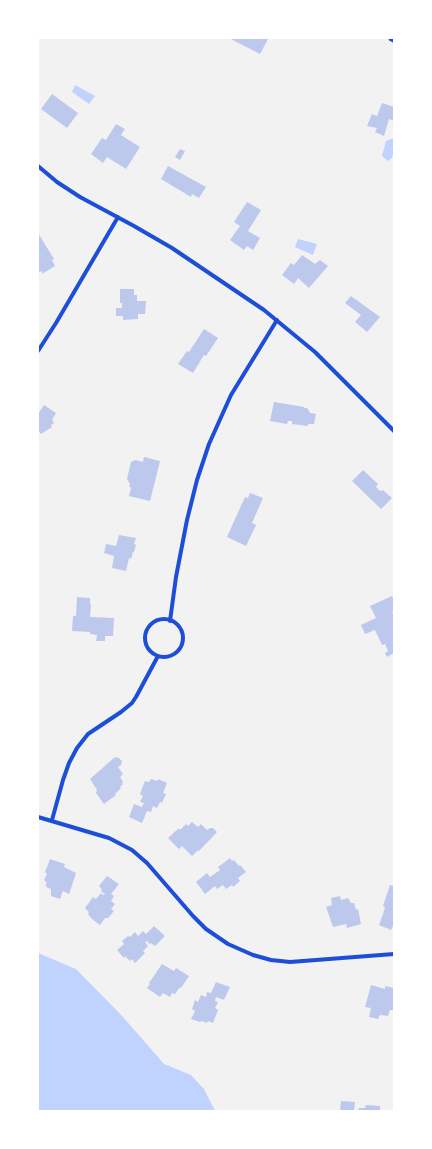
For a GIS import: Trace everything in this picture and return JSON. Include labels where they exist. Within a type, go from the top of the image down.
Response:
[{"type":"street","points":[[38,166],[57,182],[80,197],[172,248],[278,320],[316,352],[394,432]]},
{"type":"street","points":[[38,351],[118,217]]},
{"type":"street","points":[[170,620],[176,577],[187,520],[197,480],[209,444],[231,395],[278,320]]},
{"type":"street","points":[[170,620],[176,623],[181,631],[182,643],[178,651],[173,655],[164,657],[158,656],[148,649],[145,643],[145,634],[150,625],[155,622],[170,620]]},
{"type":"street","points":[[52,820],[69,763],[77,748],[88,734],[132,703],[158,656]]},
{"type":"street","points":[[38,817],[109,838],[132,850],[146,863],[206,929],[220,940],[245,952],[270,960],[290,962],[394,954]]},
{"type":"water","points":[[75,85],[95,96],[89,104],[72,92]]},
{"type":"water","points":[[394,139],[394,150],[392,158],[388,161],[382,156],[386,141]]},
{"type":"water","points":[[298,239],[317,244],[313,255],[295,247]]},
{"type":"water","points":[[38,953],[76,969],[123,1017],[164,1064],[191,1075],[204,1089],[215,1111],[38,1111]]},
{"type":"building","points":[[229,38],[266,38],[268,39],[260,54]]},
{"type":"building","points":[[52,94],[78,113],[67,128],[41,109]]},
{"type":"building","points":[[382,103],[394,107],[394,121],[389,119],[384,136],[375,132],[377,128],[367,126],[372,114],[377,116]]},
{"type":"building","points":[[116,124],[125,129],[121,135],[140,147],[126,169],[107,157],[103,163],[91,154],[102,138],[106,140]]},
{"type":"building","points":[[180,149],[185,151],[180,160],[175,157]]},
{"type":"building","points":[[168,166],[206,187],[199,198],[192,194],[191,197],[161,179]]},
{"type":"building","points":[[247,202],[261,210],[248,231],[260,238],[253,250],[247,246],[244,250],[230,240],[240,226],[234,222]]},
{"type":"building","points":[[38,233],[54,259],[52,260],[55,266],[42,274],[42,271],[38,273]]},
{"type":"building","points":[[302,255],[315,264],[320,260],[328,266],[309,288],[298,278],[294,284],[282,275],[291,263],[294,265]]},
{"type":"building","points":[[120,289],[134,289],[134,295],[137,295],[137,301],[146,301],[145,314],[138,314],[138,319],[123,320],[123,316],[116,316],[116,308],[122,308],[122,303],[120,303]]},
{"type":"building","points":[[351,296],[380,317],[367,332],[355,322],[361,315],[345,303]]},
{"type":"building","points":[[204,329],[218,338],[206,356],[204,355],[193,373],[178,364],[187,351],[189,352]]},
{"type":"building","points":[[274,402],[307,408],[310,413],[316,414],[314,424],[308,424],[308,426],[292,424],[292,421],[288,421],[287,424],[270,421]]},
{"type":"building","points":[[44,405],[56,413],[52,420],[54,423],[51,425],[52,427],[41,434],[39,431],[38,432],[38,414]]},
{"type":"building","points":[[144,457],[160,461],[150,501],[129,496],[131,488],[127,479],[131,462],[135,460],[143,462]]},
{"type":"building","points":[[363,470],[378,484],[376,487],[380,491],[383,490],[392,498],[381,509],[352,481]]},
{"type":"building","points":[[250,493],[263,498],[252,523],[256,525],[246,546],[227,537],[245,497],[248,498]]},
{"type":"building","points":[[119,535],[136,538],[134,552],[131,559],[129,558],[126,571],[112,568],[114,556],[104,553],[106,544],[116,546]]},
{"type":"building","points":[[392,596],[394,601],[394,612],[392,612],[394,616],[394,653],[387,657],[385,653],[388,651],[385,644],[382,645],[375,630],[365,634],[361,625],[376,618],[370,606]]},
{"type":"building","points":[[77,597],[90,598],[90,617],[114,618],[113,636],[105,636],[105,641],[96,641],[97,635],[90,634],[90,632],[72,631],[73,616],[76,616]]},
{"type":"building","points":[[115,757],[122,761],[121,765],[118,767],[123,774],[120,777],[123,784],[115,794],[116,795],[104,804],[96,793],[97,790],[90,779]]},
{"type":"building","points":[[151,779],[157,781],[158,779],[167,783],[163,793],[166,794],[162,803],[160,802],[157,808],[153,806],[151,812],[147,811],[142,823],[129,817],[134,804],[142,807],[144,803],[140,802],[143,796],[140,794],[145,781],[149,782]]},
{"type":"building","points":[[192,822],[198,827],[201,824],[207,830],[213,828],[217,832],[199,851],[198,850],[192,856],[182,846],[179,849],[168,838],[179,828],[180,830],[186,824],[188,826]]},
{"type":"building","points":[[230,858],[239,866],[240,865],[246,872],[238,878],[240,881],[233,887],[232,885],[226,889],[223,885],[217,889],[215,886],[205,894],[196,882],[207,873],[210,877],[220,870],[218,867]]},
{"type":"building","points":[[50,859],[65,864],[64,867],[76,873],[69,894],[63,891],[60,899],[51,896],[51,889],[45,885],[47,883],[44,880],[47,874],[45,872]]},
{"type":"building","points":[[107,876],[119,884],[111,894],[114,896],[111,901],[115,904],[111,909],[114,911],[108,918],[105,918],[100,925],[92,919],[88,914],[89,912],[85,908],[93,897],[96,899],[101,893],[103,895],[105,894],[101,891],[102,889],[99,886]]},
{"type":"building","points":[[390,885],[394,886],[394,924],[391,930],[379,925],[385,908],[383,906]]},
{"type":"building","points":[[340,896],[341,900],[348,898],[351,903],[354,903],[356,910],[358,909],[361,924],[347,928],[346,924],[333,927],[326,907],[332,905],[331,898]]},
{"type":"building","points":[[154,926],[165,936],[155,946],[147,941],[145,942],[148,946],[143,951],[145,953],[135,963],[132,959],[130,961],[125,956],[124,958],[117,950],[124,944],[122,941],[128,936],[130,937],[135,932],[138,936],[143,931],[146,934]]},
{"type":"building","points":[[162,964],[174,971],[176,968],[189,976],[181,988],[180,987],[175,994],[172,993],[170,997],[163,993],[160,997],[147,988]]},
{"type":"building","points":[[216,982],[230,987],[224,1000],[216,997],[215,1001],[218,1002],[215,1008],[218,1010],[213,1023],[208,1021],[207,1023],[200,1022],[191,1019],[195,1011],[192,1009],[195,1000],[198,1002],[201,995],[206,997],[207,992],[211,993]]},
{"type":"building","points":[[371,985],[385,989],[385,986],[394,988],[394,1006],[393,1010],[390,1010],[388,1016],[380,1015],[378,1019],[369,1017],[371,1008],[365,1007]]},
{"type":"building","points":[[341,1101],[355,1102],[354,1111],[340,1111]]},
{"type":"building","points":[[366,1105],[380,1106],[380,1111],[358,1111],[359,1108],[365,1108]]}]
